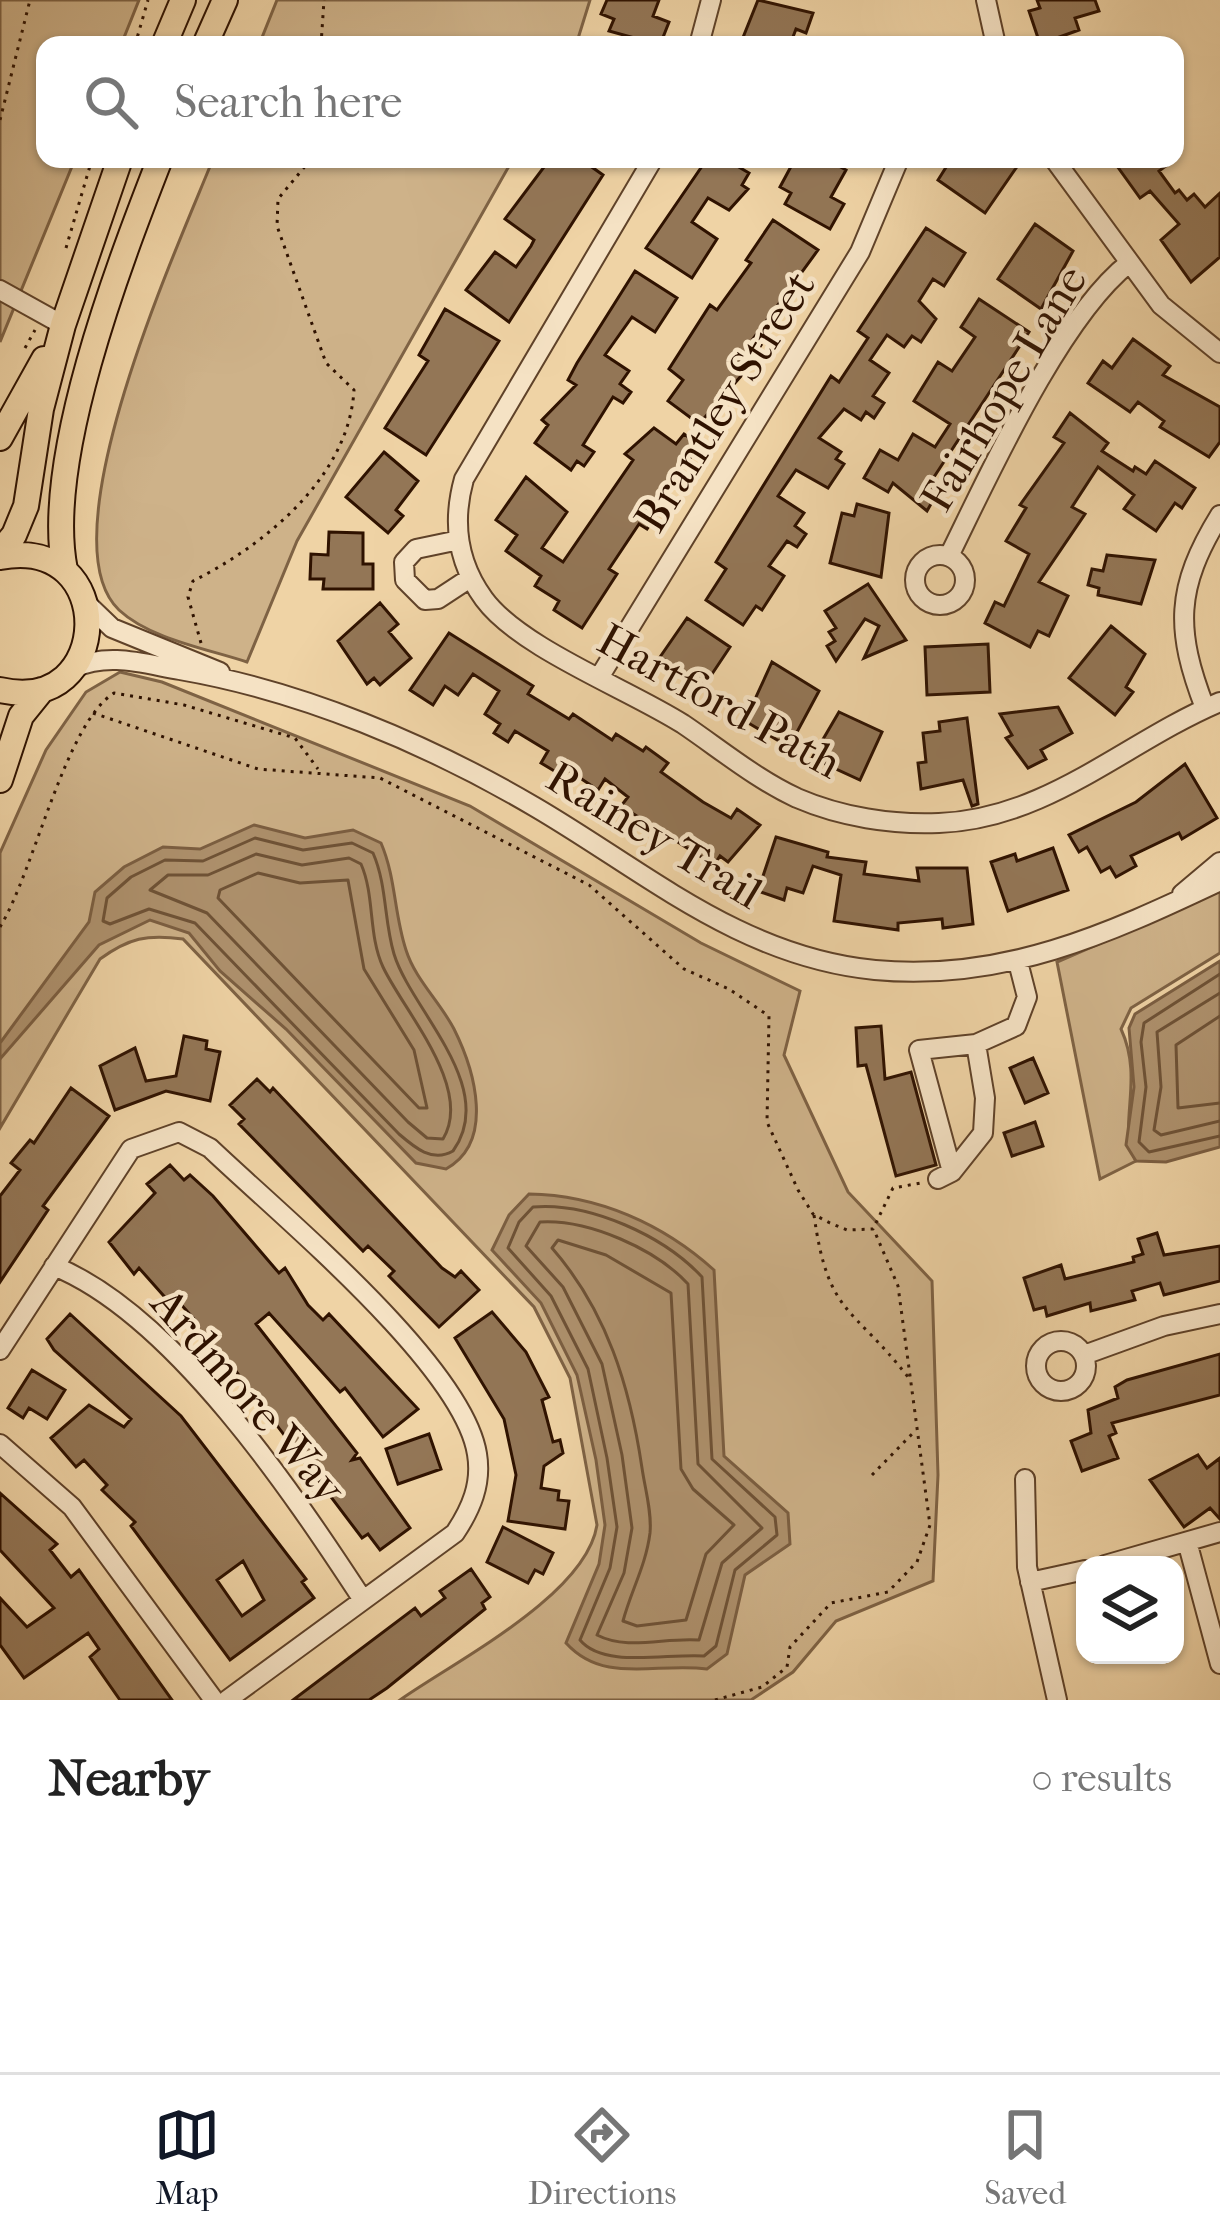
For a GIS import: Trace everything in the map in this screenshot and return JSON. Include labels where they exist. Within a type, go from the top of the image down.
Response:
[{"type":"main road","points":[[168,36],[183,0]]},
{"type":"main road","points":[[210,36],[225,0]]},
{"type":"main road","points":[[0,438],[116,168]]},
{"type":"main road","points":[[0,780],[21,716],[42,690],[74,668],[86,648],[86,602],[64,570],[58,536],[63,485],[98,328],[157,168]]},
{"type":"main road","points":[[52,321],[26,506],[0,555],[43,558],[64,570]]},
{"type":"main road","points":[[0,690],[42,690]]},
{"type":"street","points":[[701,36],[711,0]]},
{"type":"street","points":[[986,0],[994,36]]},
{"type":"street","name":"Hartford Path","points":[[648,168],[472,457],[458,502],[459,540],[470,578],[498,616],[799,799],[904,823],[974,819],[1048,798],[1213,705]]},
{"type":"street","name":"Brantley Street","points":[[600,676],[860,252],[895,168]]},
{"type":"street","points":[[1060,168],[1173,319],[1220,352]]},
{"type":"street","name":"Fairhope Lane","points":[[949,556],[1013,429],[1091,298],[1129,263]]},
{"type":"street","points":[[0,290],[52,321]]},
{"type":"street","points":[[1213,705],[1189,665],[1182,620],[1195,559],[1220,515]]},
{"type":"street","points":[[459,540],[416,549],[404,562],[405,580],[425,599],[437,598],[470,578]]},
{"type":"street","name":"Rainey Trail","points":[[86,602],[112,628],[194,658],[235,680],[370,728],[481,778],[578,833],[687,906],[777,949],[906,972],[1018,962],[1116,931],[1182,894],[1220,881]]},
{"type":"street","name":"Rainey Trail","points":[[74,668],[108,658],[235,680]]},
{"type":"street","name":"Rainey Trail","points":[[1182,894],[1220,862]]},
{"type":"street","points":[[945,1176],[919,1050],[976,1044],[1016,1026],[1027,997],[1018,962]]},
{"type":"street","points":[[945,1176],[983,1133],[985,1098],[976,1044]]},
{"type":"street","points":[[0,1350],[131,1149],[179,1132],[210,1148],[433,1369],[466,1423],[478,1455],[472,1508],[455,1533],[227,1700]]},
{"type":"street","name":"Ardmore Way","points":[[54,1266],[112,1299],[175,1354],[305,1511],[363,1600]]},
{"type":"street","points":[[1084,1355],[1164,1326],[1220,1314]]},
{"type":"street","points":[[0,1444],[72,1507],[214,1700]]},
{"type":"street","points":[[1024,1478],[1030,1582],[1057,1700]]},
{"type":"street","points":[[1142,1556],[1220,1532]]},
{"type":"street","points":[[1188,1545],[1220,1664]]},
{"type":"street","points":[[1030,1582],[1076,1572]]},
{"type":"path","points":[[0,120],[30,0]]},
{"type":"path","points":[[137,36],[148,0]]},
{"type":"path","points":[[322,36],[324,0]]},
{"type":"path","points":[[66,249],[89,168]]},
{"type":"path","points":[[201,644],[188,597],[193,580],[219,570],[316,489],[353,416],[354,391],[326,363],[277,226],[278,200],[303,168]]},
{"type":"path","points":[[22,354],[52,321]]},
{"type":"path","points":[[184,705],[189,690]]},
{"type":"path","points":[[0,927],[52,810],[65,765],[93,713],[114,693],[128,691],[295,738],[318,770]]},
{"type":"path","points":[[93,713],[259,769],[380,778],[482,826],[589,885],[685,969],[729,989],[769,1016],[766,1122],[813,1214],[823,1276],[910,1378]]},
{"type":"path","points":[[715,1700],[762,1687],[787,1667],[790,1647],[831,1604],[888,1592],[917,1562],[930,1525],[898,1286],[873,1229],[893,1188],[945,1176]]},
{"type":"path","points":[[813,1214],[847,1230],[873,1229]]},
{"type":"path","points":[[872,1475],[914,1432]]},
{"type":"shaded area","points":[[0,0],[139,0],[125,36],[36,36],[36,168],[71,168],[0,342]]},
{"type":"shaded area","points":[[277,0],[590,0],[579,36],[263,36]]},
{"type":"shaded area","points":[[209,168],[508,168],[297,541],[247,662],[163,636],[132,620],[119,610],[100,574],[97,522],[107,459],[125,390]]},
{"type":"shaded area","points":[[120,672],[162,682],[470,806],[701,943],[800,991],[784,1055],[848,1192],[932,1281],[938,1475],[933,1581],[836,1621],[793,1672],[751,1700],[400,1700],[516,1624],[570,1576],[588,1551],[597,1525],[570,1378],[534,1307],[183,939],[139,939],[100,959],[0,1128],[0,853],[46,750],[86,692]]},
{"type":"shaded area","points":[[1220,891],[1220,953],[1131,1008],[1121,1029],[1131,1067],[1129,1133],[1136,1161],[1100,1179],[1057,962]]},
{"type":"water","points":[[254,825],[305,838],[353,830],[381,843],[406,950],[454,1029],[474,1085],[476,1124],[471,1142],[446,1169],[416,1163],[286,1029],[220,971],[189,933],[150,920],[99,945],[0,1059],[0,1043],[89,922],[95,892],[124,867],[163,847],[200,849]]},
{"type":"water","points":[[1220,961],[1220,1147],[1166,1162],[1136,1161],[1126,1145],[1134,1087],[1129,1028],[1135,1014]]},
{"type":"water","points":[[529,1194],[580,1200],[628,1215],[673,1239],[714,1270],[724,1456],[788,1513],[790,1544],[745,1575],[727,1654],[707,1669],[614,1668],[581,1656],[566,1643],[599,1564],[605,1525],[577,1375],[541,1303],[492,1250],[509,1215]]},
{"type":"building","points":[[607,0],[659,0],[653,16],[669,22],[664,36],[627,36],[609,31],[614,19],[601,14]]},
{"type":"building","points":[[758,0],[813,13],[806,33],[796,29],[793,36],[744,36]]},
{"type":"building","points":[[1037,0],[1095,0],[1099,11],[1075,18],[1079,30],[1037,36],[1029,11],[1040,8]]},
{"type":"building","points":[[543,168],[593,168],[603,175],[509,322],[466,290],[495,252],[516,267],[531,246],[534,240],[505,219]]},
{"type":"building","points":[[701,168],[740,168],[749,173],[742,185],[748,189],[729,210],[708,198],[692,222],[717,239],[692,278],[646,248]]},
{"type":"building","points":[[790,168],[846,170],[831,197],[844,204],[830,229],[785,204],[791,193],[780,187]]},
{"type":"building","points":[[946,168],[1016,168],[985,213],[938,180]]},
{"type":"building","points":[[1118,168],[1163,168],[1159,171],[1175,193],[1179,190],[1187,200],[1194,194],[1205,207],[1220,193],[1220,257],[1191,282],[1161,240],[1179,224],[1150,191],[1140,198]]},
{"type":"building","points":[[773,220],[818,250],[753,339],[761,345],[741,376],[699,424],[668,401],[683,380],[669,369],[710,305],[717,310],[751,263],[746,260]]},
{"type":"building","points":[[1035,224],[1073,251],[1041,309],[998,279]]},
{"type":"building","points":[[926,228],[965,253],[944,286],[933,279],[919,301],[936,319],[921,342],[912,336],[904,347],[887,335],[870,360],[889,373],[873,396],[884,403],[874,418],[866,412],[861,420],[844,409],[819,438],[841,452],[836,459],[844,464],[828,488],[796,470],[778,496],[804,513],[795,526],[806,534],[797,547],[787,541],[769,566],[784,576],[762,610],[756,606],[743,625],[706,600],[726,569],[716,562],[831,376],[839,382],[868,338],[858,331]]},
{"type":"building","points":[[635,271],[677,298],[655,332],[632,317],[605,355],[629,371],[620,384],[631,392],[623,403],[613,397],[583,445],[594,452],[584,466],[577,461],[571,470],[535,443],[548,425],[542,420],[576,385],[568,380]]},
{"type":"building","points":[[979,299],[1029,332],[932,480],[941,486],[927,511],[893,483],[888,492],[864,478],[880,450],[898,460],[913,434],[935,447],[950,424],[914,401],[938,362],[952,371],[975,337],[961,327]]},
{"type":"building","points":[[445,309],[499,341],[426,455],[385,428],[428,361],[419,355]]},
{"type":"building","points":[[1133,339],[1170,366],[1163,375],[1220,407],[1220,442],[1209,457],[1160,427],[1164,421],[1138,402],[1130,412],[1088,383],[1103,361],[1112,368]]},
{"type":"building","points":[[1070,413],[1108,443],[1102,451],[1133,471],[1135,467],[1146,474],[1155,461],[1195,488],[1182,508],[1175,503],[1156,531],[1124,509],[1134,495],[1098,467],[1072,507],[1085,514],[1039,582],[1068,596],[1049,636],[1038,631],[1030,647],[985,623],[995,602],[1004,606],[1029,554],[1006,541],[1026,508],[1020,505],[1064,443],[1054,437]]},
{"type":"building","points":[[654,428],[676,444],[684,434],[700,445],[656,503],[662,507],[647,529],[639,524],[609,569],[617,574],[582,628],[554,610],[559,601],[535,586],[541,576],[506,551],[517,535],[496,520],[526,477],[567,512],[542,548],[563,562],[633,460],[625,454]]},
{"type":"building","points":[[384,452],[418,481],[396,510],[403,516],[388,533],[346,497]]},
{"type":"building","points":[[857,504],[889,513],[881,577],[830,563],[842,513],[854,516]]},
{"type":"building","points":[[329,532],[363,533],[363,564],[373,564],[373,589],[323,589],[324,579],[310,579],[311,554],[328,555]]},
{"type":"building","points":[[1107,555],[1155,560],[1141,604],[1098,595],[1099,588],[1088,585],[1092,569],[1103,571]]},
{"type":"building","points":[[868,584],[906,640],[864,658],[879,626],[865,619],[836,661],[827,646],[835,641],[829,632],[836,628],[825,611]]},
{"type":"building","points":[[380,603],[398,624],[389,632],[411,658],[380,685],[374,678],[367,684],[338,641]]},
{"type":"building","points":[[687,618],[730,647],[704,686],[660,657]]},
{"type":"building","points":[[1111,626],[1145,654],[1126,687],[1133,692],[1115,715],[1069,678]]},
{"type":"building","points":[[449,633],[533,686],[528,694],[569,719],[573,714],[612,740],[616,734],[643,751],[646,747],[668,763],[661,772],[703,802],[731,818],[737,809],[760,825],[728,862],[720,856],[714,865],[621,806],[628,797],[605,779],[598,790],[565,768],[561,775],[541,763],[548,751],[515,731],[508,742],[494,733],[500,724],[485,714],[499,691],[473,674],[458,695],[445,686],[433,705],[410,690]]},
{"type":"building","points":[[988,644],[990,692],[927,695],[925,647]]},
{"type":"building","points":[[772,662],[819,691],[789,747],[745,721]]},
{"type":"building","points":[[1058,707],[1072,733],[1041,750],[1046,759],[1028,768],[1006,738],[1012,735],[1000,714]]},
{"type":"building","points":[[839,712],[882,732],[860,780],[812,758]]},
{"type":"building","points":[[967,718],[978,804],[972,806],[963,780],[921,789],[918,763],[926,762],[923,733],[940,731],[939,722]]},
{"type":"building","points":[[1185,764],[1217,818],[1182,839],[1179,833],[1131,856],[1136,866],[1116,877],[1110,867],[1101,872],[1087,847],[1079,852],[1069,835],[1136,802]]},
{"type":"building","points":[[776,837],[828,852],[827,857],[866,862],[864,874],[919,881],[917,868],[967,868],[973,924],[943,928],[942,919],[898,923],[898,930],[834,921],[841,875],[813,866],[803,893],[787,888],[784,900],[758,891]]},
{"type":"building","points":[[1053,848],[1068,890],[1008,911],[991,862],[1015,854],[1017,861]]},
{"type":"building","points":[[881,1026],[885,1079],[911,1072],[936,1165],[896,1176],[866,1065],[858,1066],[856,1028]]},
{"type":"building","points":[[184,1036],[207,1041],[206,1049],[220,1052],[210,1101],[166,1091],[115,1110],[100,1066],[135,1048],[146,1081],[176,1076]]},
{"type":"building","points":[[1033,1058],[1048,1093],[1025,1103],[1010,1068]]},
{"type":"building","points":[[257,1079],[270,1092],[273,1088],[442,1268],[455,1277],[461,1271],[479,1290],[439,1327],[389,1276],[394,1271],[368,1246],[363,1251],[239,1124],[244,1119],[230,1105]]},
{"type":"building","points":[[71,1088],[109,1116],[43,1206],[48,1210],[0,1282],[0,1196],[20,1170],[11,1163],[30,1140],[34,1143]]},
{"type":"building","points":[[1035,1122],[1043,1146],[1012,1156],[1004,1133]]},
{"type":"building","points":[[170,1165],[184,1180],[190,1175],[213,1196],[279,1273],[285,1268],[308,1305],[323,1320],[329,1314],[418,1409],[383,1437],[345,1388],[340,1392],[269,1313],[256,1324],[357,1453],[352,1460],[360,1458],[410,1528],[380,1550],[368,1534],[362,1538],[235,1370],[189,1327],[196,1321],[176,1299],[171,1304],[139,1268],[134,1274],[109,1242],[155,1193],[147,1184]]},
{"type":"building","points":[[1157,1233],[1164,1255],[1220,1246],[1220,1281],[1164,1295],[1160,1283],[1132,1291],[1135,1300],[1091,1311],[1090,1303],[1047,1316],[1045,1307],[1034,1310],[1024,1278],[1061,1265],[1065,1279],[1134,1262],[1133,1257],[1143,1254],[1138,1239]]},
{"type":"building","points":[[492,1312],[526,1352],[549,1397],[542,1400],[553,1442],[560,1440],[563,1453],[544,1466],[541,1488],[559,1491],[558,1500],[569,1501],[565,1529],[508,1521],[516,1475],[504,1419],[455,1338]]},
{"type":"building","points":[[70,1314],[181,1416],[306,1579],[302,1582],[314,1598],[230,1660],[131,1526],[135,1522],[102,1490],[107,1485],[84,1460],[76,1467],[51,1438],[89,1405],[124,1427],[131,1419],[47,1339]],"holes":[[[243,1561],[264,1600],[242,1616],[217,1580]]]},
{"type":"building","points":[[1220,1354],[1220,1395],[1112,1423],[1116,1433],[1109,1436],[1118,1458],[1082,1471],[1071,1441],[1091,1433],[1088,1410],[1118,1398],[1115,1387]]},
{"type":"building","points":[[32,1370],[65,1390],[47,1419],[29,1408],[23,1418],[8,1408]]},
{"type":"building","points":[[429,1434],[441,1469],[398,1484],[386,1449]]},
{"type":"building","points":[[1198,1455],[1207,1468],[1220,1458],[1220,1519],[1210,1508],[1184,1527],[1150,1480]]},
{"type":"building","points":[[0,1493],[57,1544],[50,1550],[71,1577],[79,1570],[172,1700],[120,1700],[90,1657],[99,1649],[88,1633],[24,1678],[0,1645],[0,1598],[27,1627],[54,1608],[0,1550]]},
{"type":"building","points":[[503,1527],[553,1553],[543,1574],[535,1570],[528,1583],[487,1562]]},
{"type":"building","points":[[471,1569],[490,1597],[482,1603],[485,1609],[387,1688],[369,1700],[293,1700],[415,1608],[421,1616],[445,1598],[440,1591]]}]
